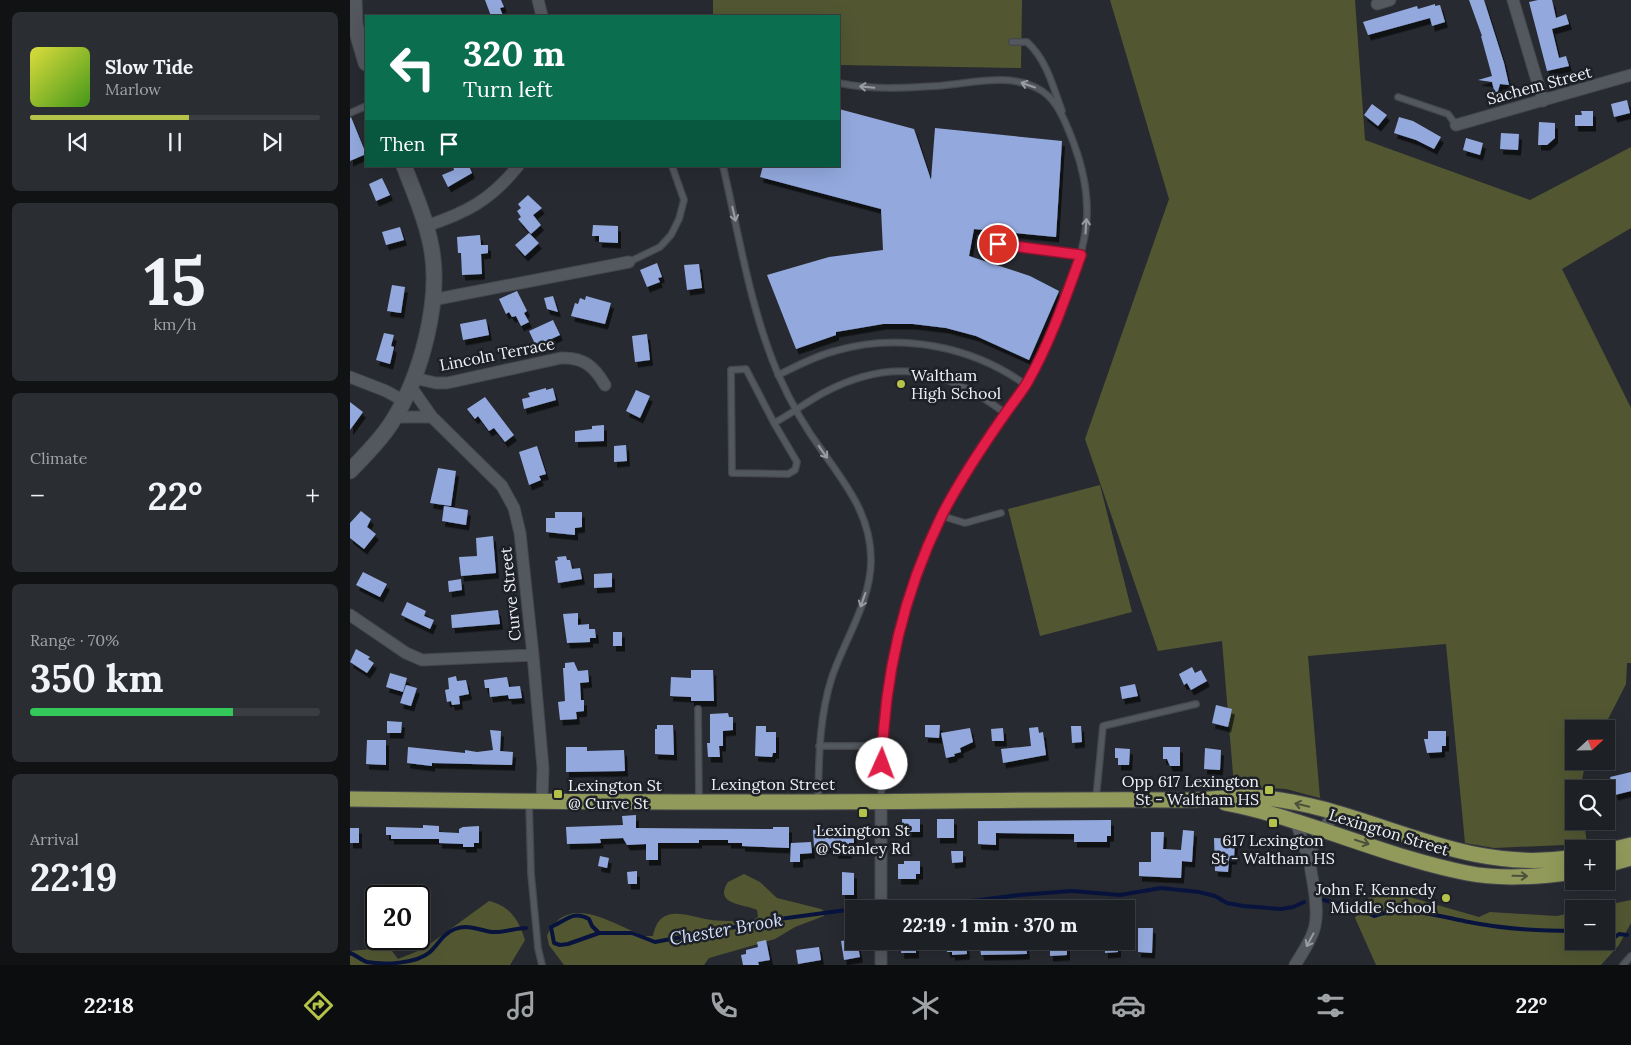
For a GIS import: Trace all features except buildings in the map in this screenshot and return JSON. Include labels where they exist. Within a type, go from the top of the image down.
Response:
[{"type":"main road","name":"Lexington Street","points":[[350,799],[699,802],[1196,800],[1255,797],[1282,800],[1336,814],[1454,851],[1513,859],[1541,860],[1565,858]]},
{"type":"main road","name":"Lexington Street","points":[[1196,800],[1242,807],[1324,830],[1434,866],[1469,873],[1530,877],[1565,873]]},
{"type":"main road","points":[[1615,849],[1631,845]]},
{"type":"main road","points":[[1615,862],[1631,858]]},
{"type":"street","points":[[354,0],[356,25],[365,59]]},
{"type":"street","points":[[538,0],[542,15]]},
{"type":"street","points":[[1377,4],[1390,0]]},
{"type":"street","points":[[1513,0],[1542,101]]},
{"type":"street","name":"Sachem Street","points":[[1456,125],[1631,75]]},
{"type":"street","points":[[350,471],[395,417],[410,388],[432,300],[432,256],[426,226],[404,167]]},
{"type":"street","points":[[426,226],[462,213],[480,203],[501,187],[517,167]]},
{"type":"street","points":[[432,300],[629,262]]},
{"type":"street","name":"Lincoln Terrace","points":[[350,377],[386,391],[447,383],[560,358],[573,357],[584,361],[598,373],[605,385]]},
{"type":"street","name":"Curve Street","points":[[410,388],[432,417],[502,486],[514,508],[520,533],[543,768],[535,801]]},
{"type":"street","points":[[395,417],[432,417]]},
{"type":"street","points":[[350,615],[406,653],[422,660],[533,655]]},
{"type":"street","points":[[881,801],[881,900]]},
{"type":"street","points":[[1310,866],[1311,850],[1315,838],[1324,830],[1336,814]]},
{"type":"street","points":[[1295,965],[1314,936],[1317,920],[1310,866],[1296,822]]},
{"type":"street","points":[[881,950],[881,965]]},
{"type":"lane","points":[[881,801],[884,709],[892,661],[904,610],[920,563],[942,516],[966,472],[1026,385],[1053,333],[1085,242],[1086,187],[1082,165],[1048,73],[1037,51],[1027,42],[1012,42]]},
{"type":"lane","points":[[840,84],[880,88],[1006,80],[1029,84],[1044,92],[1064,118]]},
{"type":"lane","points":[[1398,97],[1448,114],[1456,125]]},
{"type":"lane","points":[[350,113],[365,106]]},
{"type":"lane","points":[[629,262],[660,247],[671,235],[679,220],[684,200],[672,167]]},
{"type":"lane","points":[[723,167],[758,316],[778,375],[796,411],[856,498],[865,519],[871,560],[869,583],[832,678],[822,713],[818,801]]},
{"type":"lane","points":[[982,242],[1081,255]]},
{"type":"lane","points":[[778,375],[835,351],[868,344],[909,344],[946,347],[980,358],[1026,385]]},
{"type":"lane","points":[[746,369],[774,423],[797,462],[795,470],[788,474],[732,473],[731,370],[746,369]]},
{"type":"lane","points":[[774,423],[824,392],[853,379],[906,371],[928,373],[953,380],[979,393],[1005,413]]},
{"type":"lane","points":[[942,516],[965,523],[1001,514]]},
{"type":"lane","points":[[1096,799],[1103,726],[1196,704]]},
{"type":"lane","points":[[698,709],[699,802]]},
{"type":"lane","points":[[819,746],[882,746]]},
{"type":"lane","points":[[535,801],[531,873],[538,948],[542,965]]},
{"type":"lane","points":[[1623,965],[1631,956]]},
{"type":"green space","points":[[713,0],[1022,0],[1021,68],[840,65],[840,15],[713,15]]},
{"type":"green space","points":[[1110,0],[1355,0],[1365,140],[1530,200],[1631,147],[1631,228],[1562,269],[1631,408],[1631,663],[1627,663],[1626,684],[1608,720],[1565,720],[1565,770],[1584,770],[1582,780],[1565,780],[1565,830],[1585,830],[1586,840],[1565,840],[1565,845],[1494,848],[1465,843],[1446,644],[1308,656],[1320,798],[1286,789],[1234,786],[1222,641],[1158,651],[1085,439],[1169,199]]},
{"type":"green space","points":[[1100,485],[1132,612],[1040,636],[1008,509]]},
{"type":"green space","points":[[744,874],[760,882],[777,898],[821,909],[825,912],[824,916],[795,927],[775,939],[709,958],[704,965],[564,965],[549,945],[547,936],[556,923],[566,915],[578,913],[605,919],[644,936],[653,936],[660,920],[673,914],[718,921],[754,919],[758,917],[757,910],[732,902],[724,895],[728,882]]},
{"type":"green space","points":[[1385,890],[1479,917],[1490,912],[1557,916],[1565,914],[1565,950],[1614,950],[1601,965],[1376,965],[1355,918],[1370,897]]},
{"type":"green space","points":[[1631,900],[1631,923],[1615,949],[1615,903]]},
{"type":"green space","points":[[489,901],[503,906],[513,915],[520,926],[525,940],[510,965],[350,965],[350,951],[389,950],[398,959],[420,950],[430,950],[430,944]]},
{"type":"waterway","name":"Chester Brook","points":[[980,900],[1072,891],[1120,895],[1161,888],[1199,892],[1215,896],[1227,903],[1243,906],[1281,909],[1293,907],[1304,902]]},
{"type":"waterway","name":"Chester Brook","points":[[1324,900],[1362,910],[1374,916],[1398,911],[1410,911],[1495,926],[1565,931]]},
{"type":"waterway","name":"Chester Brook","points":[[599,933],[632,933],[655,942],[772,920],[845,910]]},
{"type":"waterway","name":"Chester Brook","points":[[578,916],[589,919],[592,926],[599,933],[560,945],[554,943],[551,927],[569,917],[578,916]]},
{"type":"waterway","name":"Chester Brook","points":[[350,953],[367,962],[400,963],[424,956],[444,936],[455,929],[469,927],[496,932],[526,928]]},
{"type":"waterway","name":"Chester Brook","points":[[1615,937],[1619,934],[1627,935]]},
{"type":"place","name":"Waltham High School","points":[[901,384]]},
{"type":"place","name":"Opp 617 Lexington St - Waltham HS","points":[[1269,790]]},
{"type":"place","name":"Lexington St @ Curve St","points":[[558,794]]},
{"type":"place","name":"Lexington St @ Stanley Rd","points":[[863,813]]},
{"type":"place","name":"617 Lexington St - Waltham HS","points":[[1273,823]]},
{"type":"place","name":"John F. Kennedy Middle School","points":[[1446,898]]},
{"type":"route","points":[[882,764],[884,709],[892,661],[904,610],[920,563],[942,516],[966,472],[1026,385],[1053,333],[1081,255],[998,244]]}]
